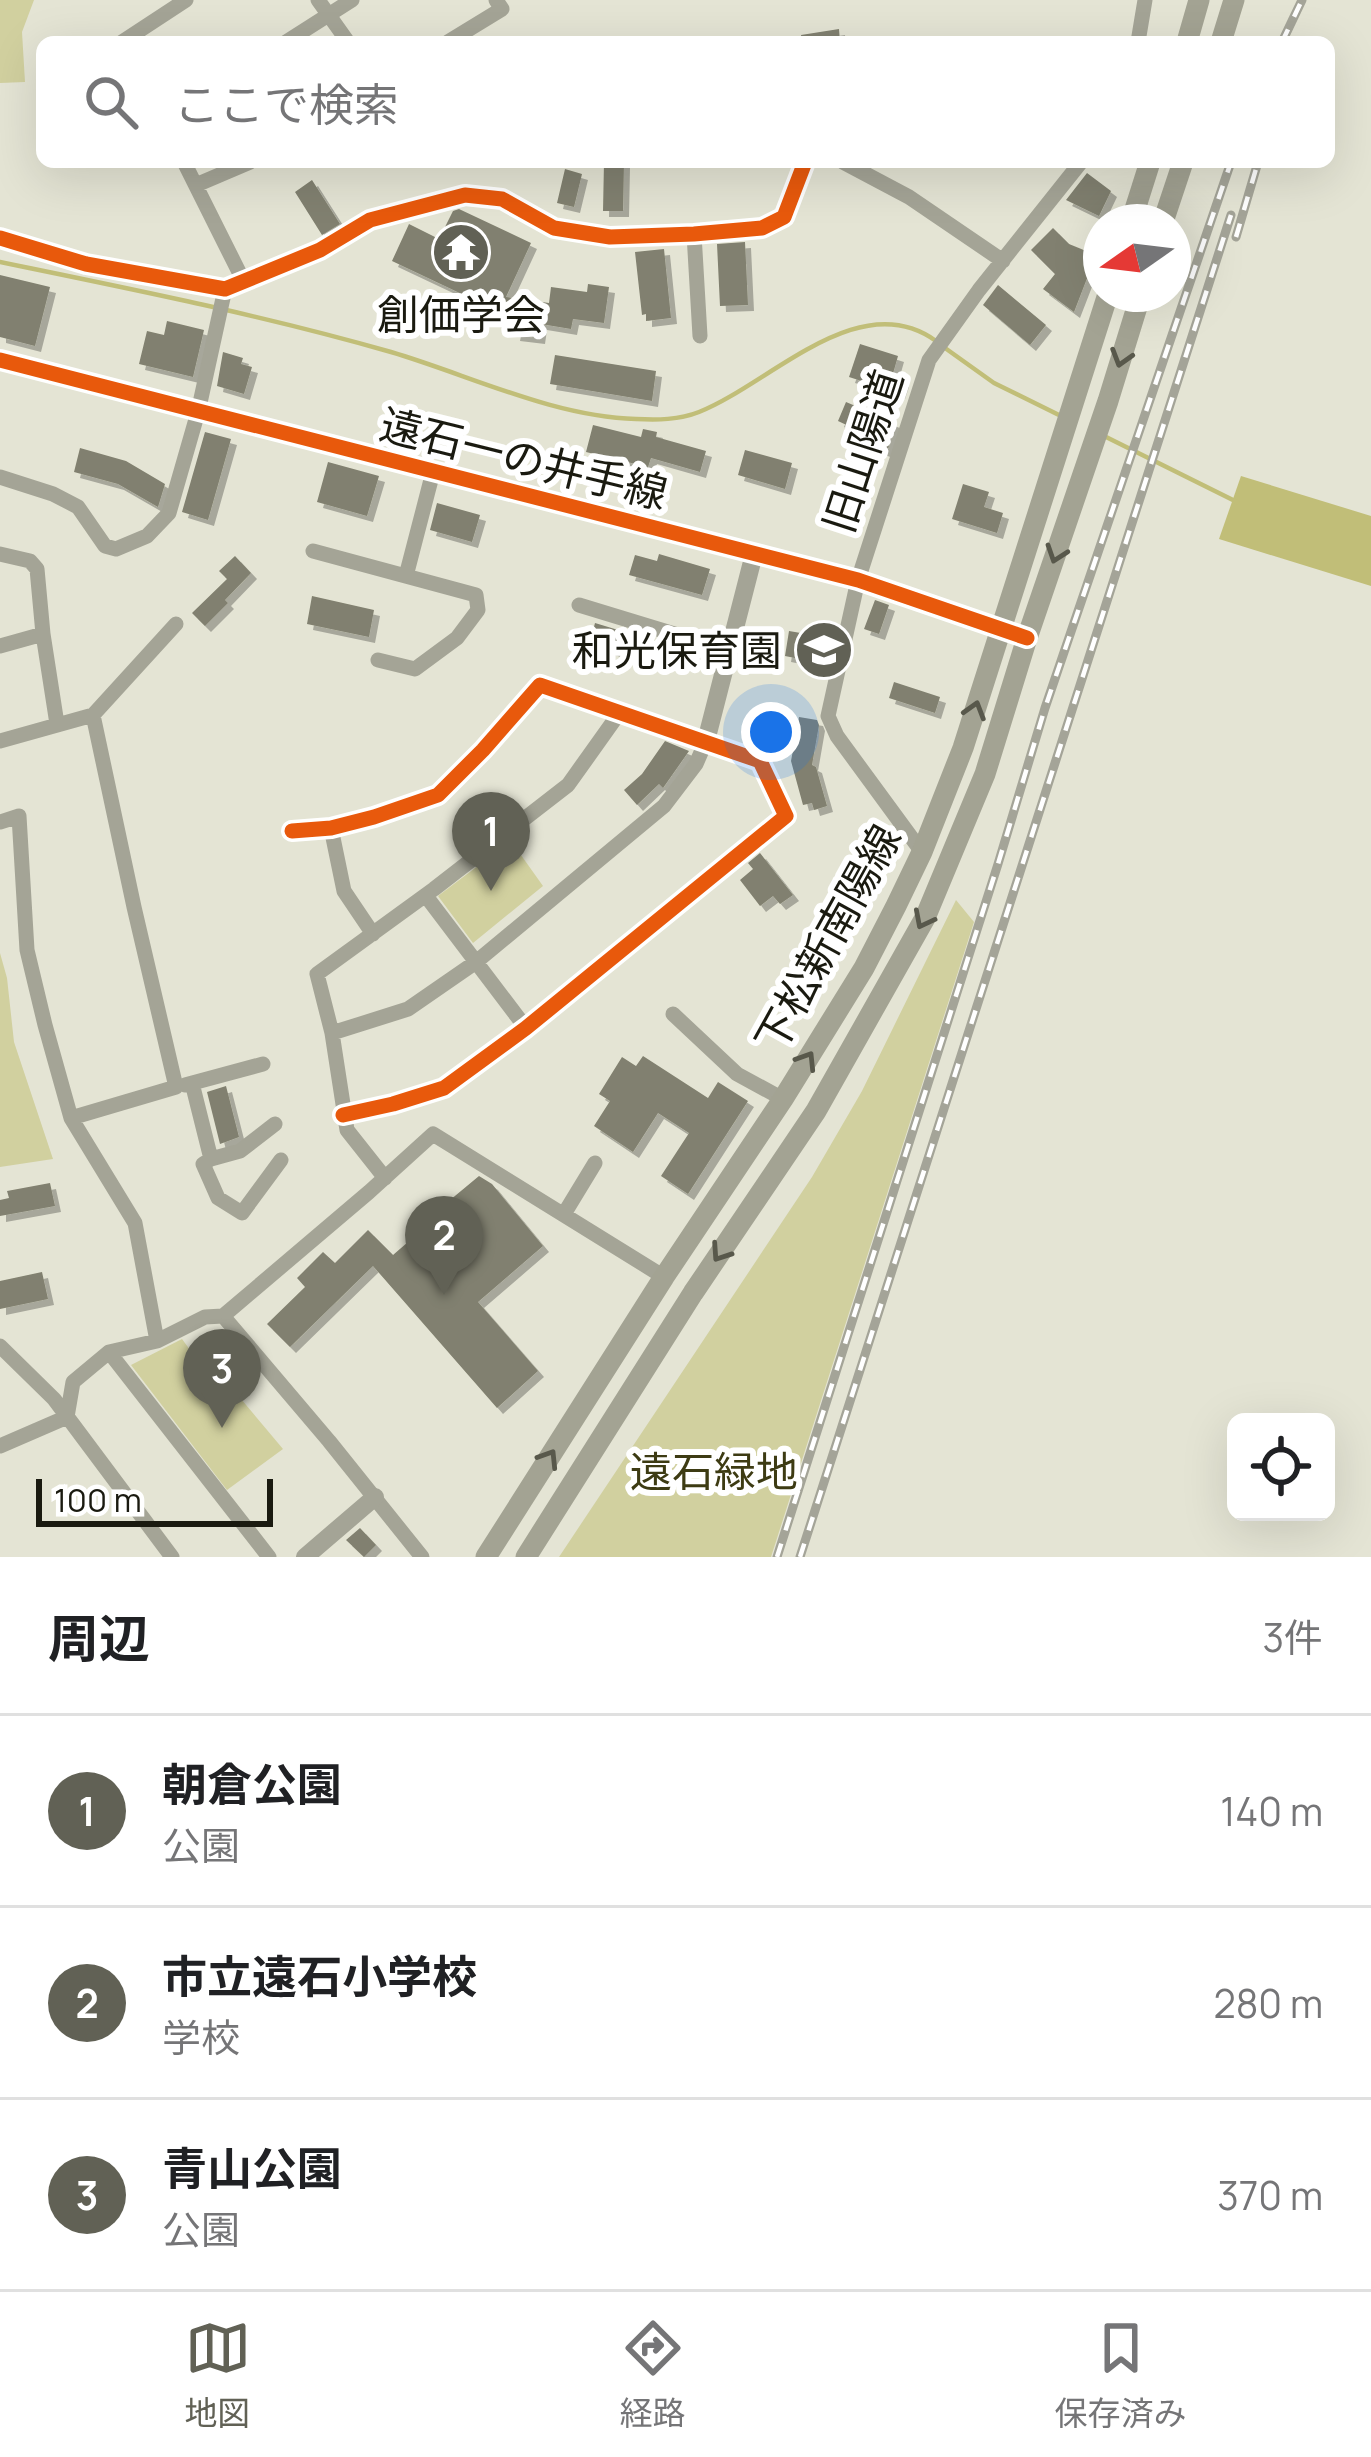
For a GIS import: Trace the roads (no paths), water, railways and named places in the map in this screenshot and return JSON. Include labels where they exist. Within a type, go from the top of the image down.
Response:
[{"type":"main road","points":[[1189,36],[1199,0]]},
{"type":"main road","points":[[1223,36],[1234,0]]},
{"type":"main road","points":[[1137,204],[1148,168]]},
{"type":"main road","points":[[1169,204],[1181,168]]},
{"type":"main road","name":"下松新南陽線","points":[[486,1557],[783,1099],[864,968],[922,852],[964,748],[1102,312]]},
{"type":"main road","name":"下松新南陽線","points":[[526,1557],[693,1293],[816,1111],[925,917],[985,774],[1135,312]]},
{"type":"street","points":[[131,36],[186,0]]},
{"type":"street","points":[[318,0],[344,36]]},
{"type":"street","points":[[296,36],[352,0]]},
{"type":"street","points":[[458,36],[502,9],[496,0]]},
{"type":"street","points":[[1139,36],[1145,0]]},
{"type":"street","points":[[187,168],[243,280]]},
{"type":"street","points":[[196,185],[236,168]]},
{"type":"street","points":[[0,238],[86,264],[225,290],[320,250],[370,220],[465,196],[502,199],[554,228],[610,237],[762,227],[784,217],[804,168]]},
{"type":"street","points":[[854,168],[909,197],[1003,261]]},
{"type":"street","name":"旧山陽道","points":[[922,852],[837,736],[828,716],[858,580],[929,360],[1076,168]]},
{"type":"street","points":[[694,234],[700,336]]},
{"type":"street","points":[[0,477],[78,507],[105,546],[116,549],[147,536],[169,513],[225,290]]},
{"type":"street","name":"遠石一の井手線","points":[[0,360],[858,580],[1027,638]]},
{"type":"street","points":[[406,576],[433,472]]},
{"type":"street","points":[[314,551],[476,595],[478,610],[457,638],[415,669],[378,660]]},
{"type":"street","points":[[0,554],[30,561],[37,569],[57,724]]},
{"type":"street","points":[[332,1033],[408,1010],[476,962],[664,806],[696,764],[706,741],[754,554]]},
{"type":"street","points":[[579,605],[730,651]]},
{"type":"street","points":[[0,741],[93,716],[176,624]]},
{"type":"street","points":[[0,646],[43,634]]},
{"type":"street","points":[[292,831],[331,828],[438,795],[540,685],[760,761],[786,816],[526,1028],[444,1088],[344,1114]]},
{"type":"street","points":[[385,1178],[347,1130],[317,974],[568,785],[620,712]]},
{"type":"street","points":[[93,716],[134,908],[184,1085],[211,1159]]},
{"type":"street","points":[[0,822],[19,816],[27,950],[70,1118],[135,1223],[158,1341]]},
{"type":"street","points":[[331,828],[344,891],[373,934]]},
{"type":"street","points":[[426,896],[526,1028]]},
{"type":"street","points":[[673,1014],[737,1074],[783,1099]]},
{"type":"street","points":[[70,1118],[263,1064]]},
{"type":"street","points":[[275,1124],[240,1150],[203,1164],[218,1198],[242,1214],[281,1160]]},
{"type":"street","points":[[67,1417],[73,1382],[110,1352],[158,1341],[205,1317],[223,1316],[433,1134],[664,1277]]},
{"type":"street","points":[[564,1214],[596,1163]]},
{"type":"street","points":[[223,1316],[422,1557]]},
{"type":"street","points":[[0,1346],[54,1399],[172,1557]]},
{"type":"street","points":[[110,1352],[269,1557]]},
{"type":"street","points":[[0,1446],[67,1417]]},
{"type":"street","points":[[305,1557],[375,1497]]},
{"type":"waterway","points":[[0,262],[294,326],[391,352],[543,403],[636,419],[699,412],[846,331],[876,325],[907,327],[936,341]]},
{"type":"waterway","points":[[945,348],[994,383],[1059,415]]},
{"type":"waterway","points":[[1102,435],[1237,502]]},
{"type":"railway","points":[[1285,36],[1302,0]]},
{"type":"railway","points":[[777,1557],[1045,708],[1229,168]]},
{"type":"railway","points":[[1236,237],[1256,168]]},
{"type":"railway","points":[[800,1557],[1231,215]]},
{"type":"place","name":"創価学会","points":[[461,252]]},
{"type":"place","name":"和光保育園","points":[[824,650]]},
{"type":"place","name":"朝倉公園","points":[[491,891]]},
{"type":"place","name":"市立遠石小学校","points":[[444,1295]]},
{"type":"place","name":"青山公園","points":[[222,1428]]},
{"type":"park label","name":"遠石緑地","points":[[714,1471]]}]
